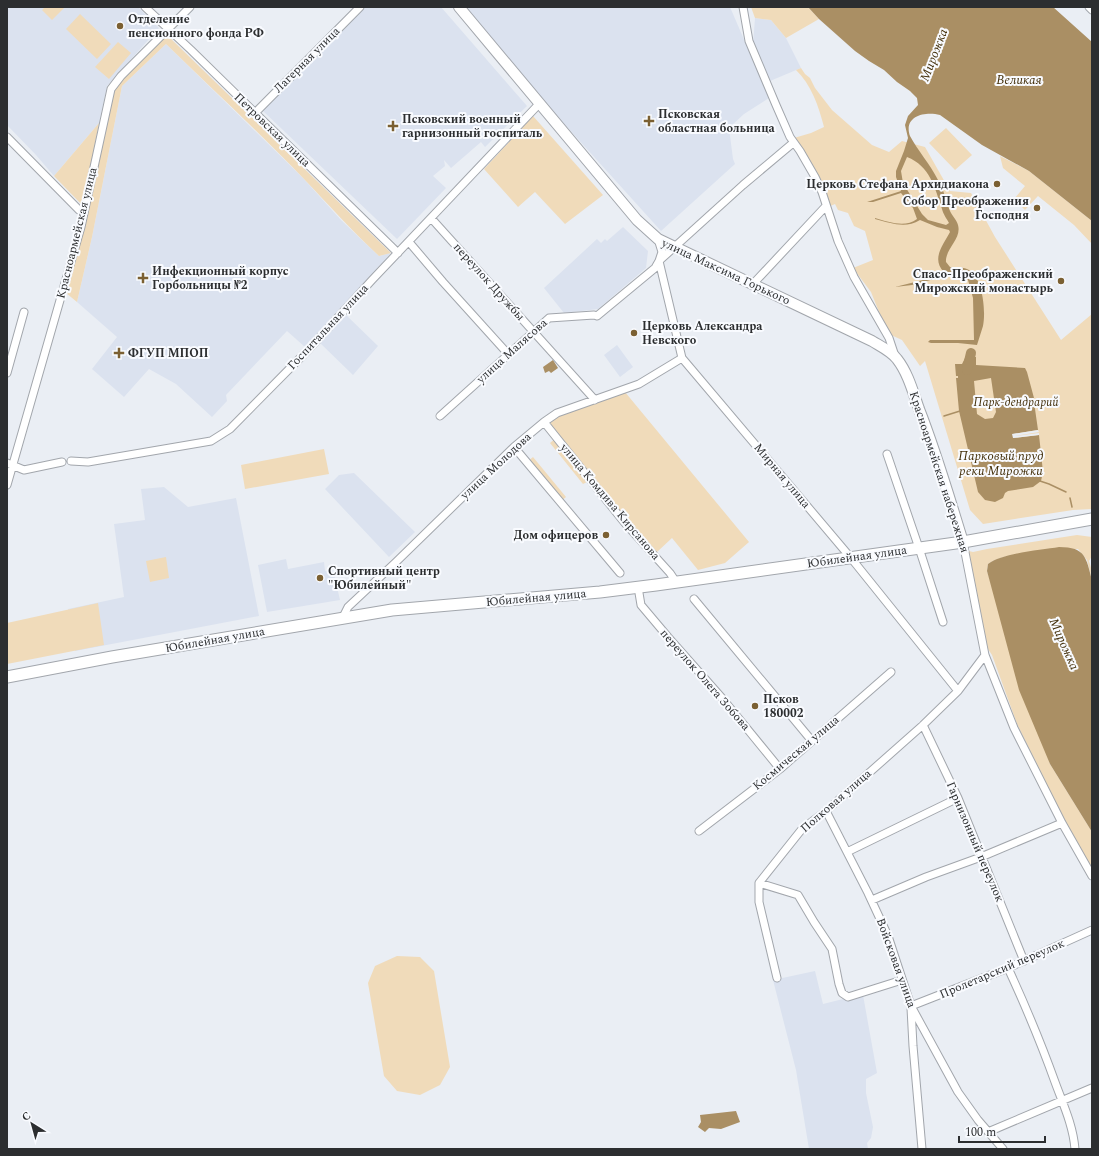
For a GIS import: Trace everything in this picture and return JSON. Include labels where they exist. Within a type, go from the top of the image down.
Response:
[{"type":"main road","name":"улица Максима Горького","points":[[459,7],[637,220],[658,239],[674,248],[872,341],[884,348],[896,358]]},
{"type":"main road","name":"Красноармейская набережная","points":[[896,358],[904,370],[928,431],[963,542]]},
{"type":"main road","name":"Юбилейная улица","points":[[7,677],[105,658],[392,610],[638,587],[963,542],[1092,519]]},
{"type":"main road","name":"Юбилейная улица","points":[[1065,525],[1092,526]]},
{"type":"street","name":"Петровская улица","points":[[145,7],[398,253]]},
{"type":"street","name":"Красноармейская улица","points":[[7,485],[10,464],[61,300],[84,212],[111,89],[121,76],[190,7]]},
{"type":"street","name":"Лагерная улица","points":[[255,113],[360,7]]},
{"type":"street","name":"Красноармейская набережная","points":[[743,7],[749,41],[776,105],[793,143],[800,151],[816,177],[838,241],[854,277],[889,338],[896,358]]},
{"type":"street","points":[[1089,7],[1092,10]]},
{"type":"street","name":"Госпитальная улица","points":[[70,461],[88,462],[211,441],[230,429],[298,361],[539,104]]},
{"type":"street","points":[[7,137],[79,210],[84,212]]},
{"type":"street","name":"улица Малясова","points":[[440,416],[549,318],[597,316],[655,268],[659,261],[793,143]]},
{"type":"street","points":[[752,285],[826,206]]},
{"type":"street","name":"переулок Дружбы","points":[[431,218],[595,400]]},
{"type":"street","name":"Мирная улица","points":[[658,239],[662,252],[659,261],[682,358],[850,558],[958,690]]},
{"type":"street","points":[[409,242],[509,355]]},
{"type":"street","points":[[7,373],[24,312]]},
{"type":"street","name":"улица Молодова","points":[[342,619],[348,607],[514,447],[544,422],[557,413],[639,384],[682,358]]},
{"type":"street","name":"улица Комдива Кирсанова","points":[[544,422],[624,522],[670,573],[676,582]]},
{"type":"street","points":[[514,447],[620,573]]},
{"type":"street","points":[[887,454],[943,622]]},
{"type":"street","points":[[10,464],[24,470],[62,462]]},
{"type":"street","name":"Красноармейская набережная","points":[[963,542],[985,655],[1014,728],[1062,823],[1092,876]]},
{"type":"street","name":"переулок Олега Зобова","points":[[638,587],[641,604],[722,698],[780,769]]},
{"type":"street","points":[[694,599],[812,741]]},
{"type":"street","name":"Полковая улица","points":[[759,883],[802,829],[826,811],[923,725],[958,690],[985,655]]},
{"type":"street","name":"Космическая улица","points":[[699,831],[780,769],[891,672]]},
{"type":"street","name":"Гарнизонный переулок","points":[[923,725],[958,798],[1024,961]]},
{"type":"street","points":[[847,852],[958,798]]},
{"type":"street","name":"Войсковая улица","points":[[826,811],[872,900],[888,936],[911,1006],[958,1092],[978,1120],[1003,1149]]},
{"type":"street","points":[[872,900],[1062,823]]},
{"type":"street","points":[[777,978],[759,902],[759,883],[798,895],[832,949],[842,993],[848,997],[902,980]]},
{"type":"street","name":"Пролетарский переулок","points":[[911,1006],[1008,968],[1092,930]]},
{"type":"street","points":[[1008,968],[1036,1030],[1074,1132],[1076,1149]]},
{"type":"street","points":[[911,1006],[922,1149]]},
{"type":"street","points":[[988,1132],[1092,1088]]},
{"type":"shaded area","points":[[7,7],[138,7],[159,28],[107,86],[99,123],[54,176],[7,125]]},
{"type":"shaded area","name":"Псковский военный гарнизонный госпиталь","points":[[364,7],[441,7],[527,106],[485,147],[481,142],[451,168],[444,160],[445,166],[433,176],[446,188],[397,239],[262,110]]},
{"type":"shaded area","name":"Псковская областная больница","points":[[465,7],[730,7],[769,98],[744,114],[729,128],[735,164],[661,231],[549,107]]},
{"type":"shaded area","points":[[755,18],[771,20],[786,38],[801,68],[770,81],[753,45]]},
{"type":"shaded area","points":[[166,44],[302,177],[341,220],[365,243],[379,256],[391,253],[305,347],[287,331],[226,395],[227,401],[212,417],[176,384],[149,369],[124,397],[92,369],[117,337],[77,302],[92,237],[122,86]]},
{"type":"shaded area","points":[[623,227],[648,251],[646,268],[598,309],[564,313],[544,288],[597,239],[601,243],[605,239],[607,241]]},
{"type":"shaded area","points":[[345,314],[378,346],[353,375],[319,342]]},
{"type":"shaded area","points":[[617,345],[633,367],[620,377],[604,355]]},
{"type":"shaded area","points":[[354,473],[415,532],[389,557],[325,489],[339,475]]},
{"type":"shaded area","points":[[164,487],[188,507],[236,498],[259,616],[75,651],[68,609],[124,597],[114,524],[145,520],[141,489]]},
{"type":"shaded area","points":[[286,559],[288,569],[324,562],[325,571],[333,570],[340,600],[267,612],[258,565]]},
{"type":"shaded area","points":[[815,971],[823,1004],[863,995],[877,1073],[866,1079],[866,1093],[873,1127],[871,1138],[867,1143],[868,1149],[809,1149],[796,1070],[773,980]]},
{"type":"green space","points":[[45,7],[65,7],[52,20],[42,10]]},
{"type":"green space","points":[[751,7],[808,7],[819,19],[786,38],[771,20],[755,18]]},
{"type":"green space","points":[[80,14],[111,44],[97,59],[66,29]]},
{"type":"green space","points":[[167,35],[391,253],[379,256],[269,144],[166,44],[122,86],[92,237],[77,302],[66,293],[114,90],[122,78]]},
{"type":"green space","points":[[118,42],[131,53],[109,79],[95,67]]},
{"type":"green space","name":"Парк-дендрарий","points":[[801,68],[810,78],[815,88],[832,110],[872,145],[889,152],[902,141],[925,147],[950,191],[971,193],[995,237],[1061,340],[1092,314],[1092,509],[1073,510],[983,524],[970,510],[925,361],[920,366],[902,340],[891,335],[871,292],[853,268],[873,260],[865,231],[854,226],[848,213],[838,210],[835,204],[828,207],[794,138],[824,127],[814,96],[806,82],[796,70]]},
{"type":"green space","points":[[533,116],[603,195],[565,224],[535,192],[518,207],[484,169]]},
{"type":"green space","points":[[99,123],[83,206],[54,176]]},
{"type":"green space","points":[[946,128],[972,155],[955,170],[929,143]]},
{"type":"green space","points":[[1000,156],[1029,171],[1092,221],[1092,244],[1074,225],[1038,196],[1025,210],[1014,199],[1025,186],[1003,168]]},
{"type":"green space","points":[[625,392],[749,542],[725,563],[698,570],[672,538],[657,552],[654,550],[631,525],[550,423],[559,416]]},
{"type":"green space","points":[[557,437],[591,480],[583,484],[550,443]]},
{"type":"green space","points":[[324,449],[329,474],[245,489],[241,465]]},
{"type":"green space","points":[[533,457],[566,497],[560,502],[527,462]]},
{"type":"green space","points":[[1077,535],[1092,537],[1092,556],[1089,561],[1092,571],[1092,580],[1087,560],[1078,549],[1031,552],[1006,556],[988,564],[987,571],[1050,764],[1092,832],[1092,870],[1065,821],[1017,724],[992,655],[988,649],[971,571],[969,551],[973,552]]},
{"type":"green space","points":[[166,557],[169,578],[150,582],[146,561]]},
{"type":"green space","points":[[98,603],[104,645],[7,664],[7,623]]},
{"type":"green space","points":[[397,956],[420,957],[434,971],[450,1067],[440,1085],[420,1095],[397,1091],[384,1076],[368,983],[375,966]]},
{"type":"water","name":"Великая","points":[[808,7],[1053,7],[1092,42],[1092,221],[1029,171],[982,145],[940,115],[928,114],[917,116],[910,124],[910,136],[940,184],[950,211],[957,221],[959,230],[958,235],[946,257],[946,262],[950,267],[969,270],[978,280],[984,304],[984,320],[977,345],[928,342],[930,340],[974,340],[973,298],[968,280],[949,275],[912,285],[895,287],[943,275],[944,272],[938,262],[938,257],[950,232],[949,230],[920,220],[903,225],[875,219],[902,224],[912,222],[917,219],[913,208],[901,193],[873,202],[867,202],[901,191],[896,177],[896,171],[908,138],[905,125],[908,116],[918,105],[917,98],[884,70],[855,51],[819,19]],"holes":[[[907,157],[915,161],[926,172],[934,186],[943,213],[949,223],[946,225],[928,220],[922,214],[903,183],[901,171]]]},
{"type":"water","name":"Парковый пруд реки Мирожки","points":[[976,357],[976,365],[1025,368],[1034,398],[1031,399],[1031,402],[1034,402],[1038,430],[1013,434],[1013,438],[1039,435],[1043,472],[1041,481],[1033,487],[1008,491],[1005,493],[1003,498],[995,502],[985,500],[978,492],[959,411],[956,378],[958,378],[958,376],[956,376],[955,364],[962,364],[965,358]],"holes":[[[991,378],[996,412],[993,418],[985,419],[977,414],[974,381]]]},
{"type":"water","points":[[553,360],[558,368],[551,373],[549,371],[545,373],[543,367]]},
{"type":"water","points":[[1059,547],[1075,549],[1083,555],[1092,580],[1092,832],[1050,764],[1019,690],[987,571],[988,564],[1002,557],[1022,552]]},
{"type":"water","points":[[736,1111],[740,1122],[721,1129],[709,1128],[705,1132],[698,1127],[701,1122],[700,1115]]},
{"type":"pier","points":[[1038,430],[1039,432],[1015,436],[1039,433],[1039,435],[1013,438],[1012,434]]},
{"type":"waterway","name":"Мирожка","points":[[967,370],[971,353]]},
{"type":"waterway","points":[[944,416],[960,411]]},
{"type":"waterway","points":[[1040,481],[1066,492]]},
{"type":"waterway","points":[[1070,498],[1072,507]]},
{"type":"place","name":"Отделение пенсионного фонда РФ","points":[[120,26]]},
{"type":"place","name":"Псковская областная больница","points":[[649,121]]},
{"type":"place","name":"Псковский военный гарнизонный госпиталь","points":[[393,126]]},
{"type":"place","name":"Церковь Стефана Архидиакона","points":[[997,184]]},
{"type":"place","name":"Собор Преображения Господня","points":[[1037,208]]},
{"type":"place","name":"Инфекционный корпус Горбольницы №2","points":[[143,278]]},
{"type":"place","name":"Спасо-Преображенский Мирожский монастырь","points":[[1061,281]]},
{"type":"place","name":"Церковь Александра Невского","points":[[634,333]]},
{"type":"place","name":"ФГУП МПОП","points":[[119,353]]},
{"type":"place","name":"Дом офицеров","points":[[606,535]]},
{"type":"place","name":"Спортивный центр \"Юбилейный\"","points":[[320,578]]},
{"type":"place","name":"Псков 180002","points":[[755,706]]}]
